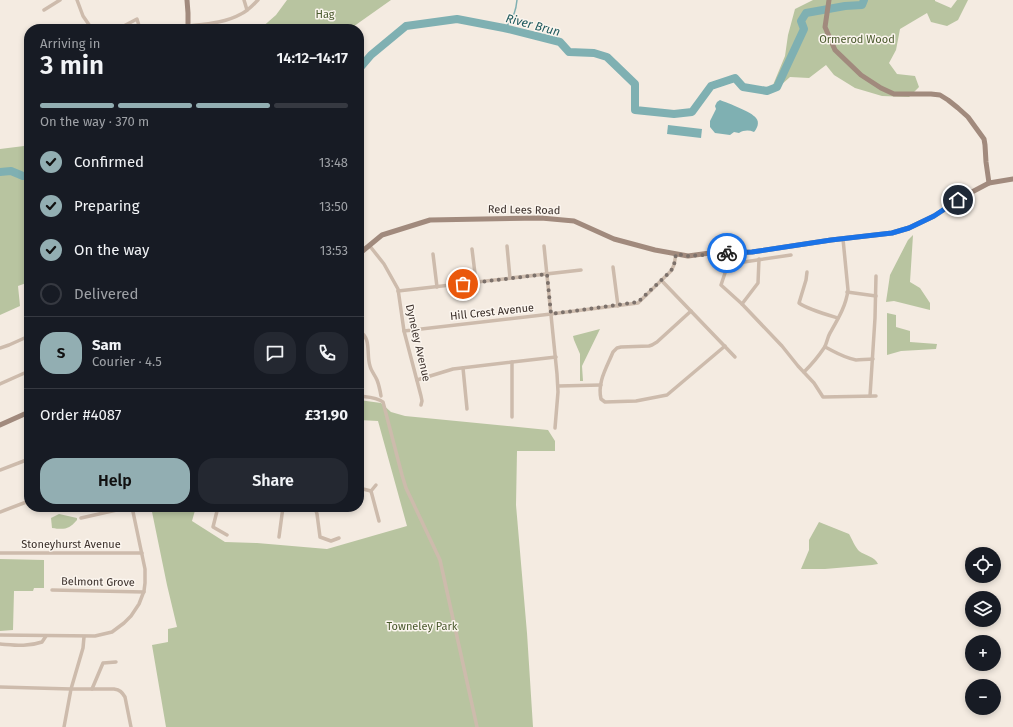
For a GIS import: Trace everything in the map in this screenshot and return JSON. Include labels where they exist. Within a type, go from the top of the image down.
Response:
[{"type":"street","points":[[44,10],[59,0]]},
{"type":"street","points":[[77,0],[83,16],[89,24]]},
{"type":"street","points":[[187,0],[188,24]]},
{"type":"street","points":[[244,0],[247,10]]},
{"type":"street","points":[[206,24],[224,21],[241,14],[258,0]]},
{"type":"street","points":[[829,0],[825,27],[835,50],[861,75],[881,88],[894,94],[931,94],[940,96],[948,100],[968,117],[984,139],[989,183]]},
{"type":"street","points":[[128,24],[137,19],[138,24]]},
{"type":"street","name":"Red Lees Road","points":[[364,250],[382,235],[430,220],[541,218],[574,221],[614,239],[655,250],[688,256],[710,253],[752,252],[885,234],[909,228],[934,216],[970,192],[989,183],[1013,179]]},
{"type":"street","points":[[804,372],[815,361],[825,346],[828,336],[842,311],[847,292],[843,239]]},
{"type":"street","name":"Dyneley Avenue","points":[[369,245],[384,264],[395,282],[404,331],[422,401],[421,405]]},
{"type":"street","points":[[506,246],[510,278]]},
{"type":"street","points":[[544,246],[558,386],[555,428]]},
{"type":"street","points":[[472,249],[476,282]]},
{"type":"street","points":[[433,254],[438,287]]},
{"type":"street","name":"Hill Crest Avenue","points":[[404,331],[618,306],[638,302],[671,271],[676,254]]},
{"type":"street","points":[[744,262],[791,255]]},
{"type":"street","points":[[742,304],[758,283],[759,259]]},
{"type":"street","points":[[613,267],[618,306]]},
{"type":"street","points":[[398,292],[581,270]]},
{"type":"street","points":[[726,270],[722,285],[782,346],[814,383],[823,397],[876,396]]},
{"type":"street","points":[[807,272],[799,303],[811,309],[838,318]]},
{"type":"street","points":[[870,396],[876,276]]},
{"type":"street","points":[[662,280],[736,358]]},
{"type":"street","points":[[847,292],[876,296]]},
{"type":"street","points":[[691,311],[652,345],[617,348],[613,352],[601,380],[601,399],[604,402],[636,401],[667,394],[724,346]]},
{"type":"street","points":[[364,335],[368,346],[368,360],[370,367],[377,380],[382,396]]},
{"type":"street","points":[[0,348],[24,338]]},
{"type":"street","points":[[825,346],[848,358],[856,360],[873,359]]},
{"type":"street","points":[[417,380],[453,369],[556,357]]},
{"type":"street","points":[[512,362],[512,417]]},
{"type":"street","points":[[463,368],[467,410]]},
{"type":"street","points":[[0,384],[24,373]]},
{"type":"street","points":[[558,386],[601,385]]},
{"type":"street","points":[[364,397],[382,400],[383,402],[406,488],[438,553],[477,727]]},
{"type":"street","points":[[0,425],[24,414]]},
{"type":"street","points":[[0,470],[24,461]]},
{"type":"street","points":[[371,491],[376,485]]},
{"type":"street","points":[[364,489],[371,491]]},
{"type":"street","points":[[371,491],[379,521]]},
{"type":"street","points":[[0,512],[24,503]]},
{"type":"street","points":[[80,518],[108,512]]},
{"type":"street","points":[[0,636],[95,636],[108,634],[118,628],[131,616],[139,604],[144,592],[145,583],[145,569],[132,512]]},
{"type":"street","points":[[217,512],[213,527],[228,535]]},
{"type":"street","points":[[279,537],[282,512]]},
{"type":"street","points":[[316,512],[320,537],[332,541],[339,538]]},
{"type":"street","name":"Stoneyhurst Avenue","points":[[0,553],[142,553]]},
{"type":"street","name":"Belmont Grove","points":[[52,590],[144,592]]},
{"type":"street","points":[[0,644],[36,644],[42,642],[46,636]]},
{"type":"street","points":[[64,727],[70,689],[84,648],[84,637]]},
{"type":"street","points":[[92,689],[103,663],[116,662]]},
{"type":"street","points":[[0,687],[70,689],[114,688],[122,692],[125,697],[131,727]]},
{"type":"green space","name":"Hag","points":[[287,0],[391,0],[357,24],[266,24],[276,15]]},
{"type":"green space","name":"Ormerod Wood","points":[[813,0],[935,0],[951,8],[957,0],[968,0],[958,20],[947,26],[931,22],[927,13],[900,29],[896,50],[889,63],[897,74],[915,76],[919,87],[909,97],[882,96],[855,88],[834,75],[826,65],[809,78],[790,77],[772,93],[773,85],[785,56],[788,35],[795,9]]},
{"type":"green space","points":[[24,146],[24,284],[18,286],[20,306],[0,315],[0,149]]},
{"type":"green space","points":[[913,235],[910,282],[920,288],[930,303],[930,310],[894,301],[886,302],[890,275],[908,240]]},
{"type":"green space","points":[[887,313],[896,315],[896,327],[910,331],[910,342],[937,344],[936,349],[901,351],[887,355]]},
{"type":"green space","points":[[600,329],[582,366],[583,381],[580,381],[580,354],[573,336]]},
{"type":"green space","name":"Towneley Park","points":[[364,401],[381,403],[391,412],[405,416],[548,430],[555,441],[555,451],[517,451],[516,505],[533,727],[166,727],[152,645],[168,642],[168,629],[177,627],[152,512],[195,512],[192,521],[225,542],[327,549],[407,526],[378,421],[364,420]]},
{"type":"green space","points":[[59,514],[77,518],[77,520],[66,528],[52,528],[51,518]]},
{"type":"green space","points":[[819,522],[849,534],[859,551],[872,558],[878,564],[825,569],[801,569],[809,550],[809,540]]},
{"type":"green space","points":[[0,559],[44,560],[44,588],[34,588],[33,591],[14,591],[13,630],[0,631]]},
{"type":"water","points":[[720,100],[740,108],[754,116],[758,123],[754,132],[734,132],[730,135],[715,133],[710,127],[710,121],[716,109],[715,106]]},
{"type":"water","points":[[668,125],[702,129],[701,138],[667,134]]},
{"type":"waterway","points":[[504,28],[514,16],[517,0]]},
{"type":"waterway","name":"River Brun","points":[[364,63],[371,55],[406,26],[457,19],[504,28],[560,42],[569,52],[594,53],[607,57],[635,84],[635,110],[674,114],[692,112],[711,86],[735,78],[743,87],[767,91],[777,87],[804,29],[801,21],[806,13],[845,6],[862,5],[864,0]]},
{"type":"waterway","name":"River Brun","points":[[0,172],[11,171],[24,176]]},
{"type":"way so far","points":[[463,284],[547,274],[551,314],[634,304],[642,300],[671,271],[676,254],[688,256],[710,253],[727,253]]},
{"type":"route","points":[[727,253],[752,252],[831,240],[892,233],[909,228],[934,216],[958,200]]}]
